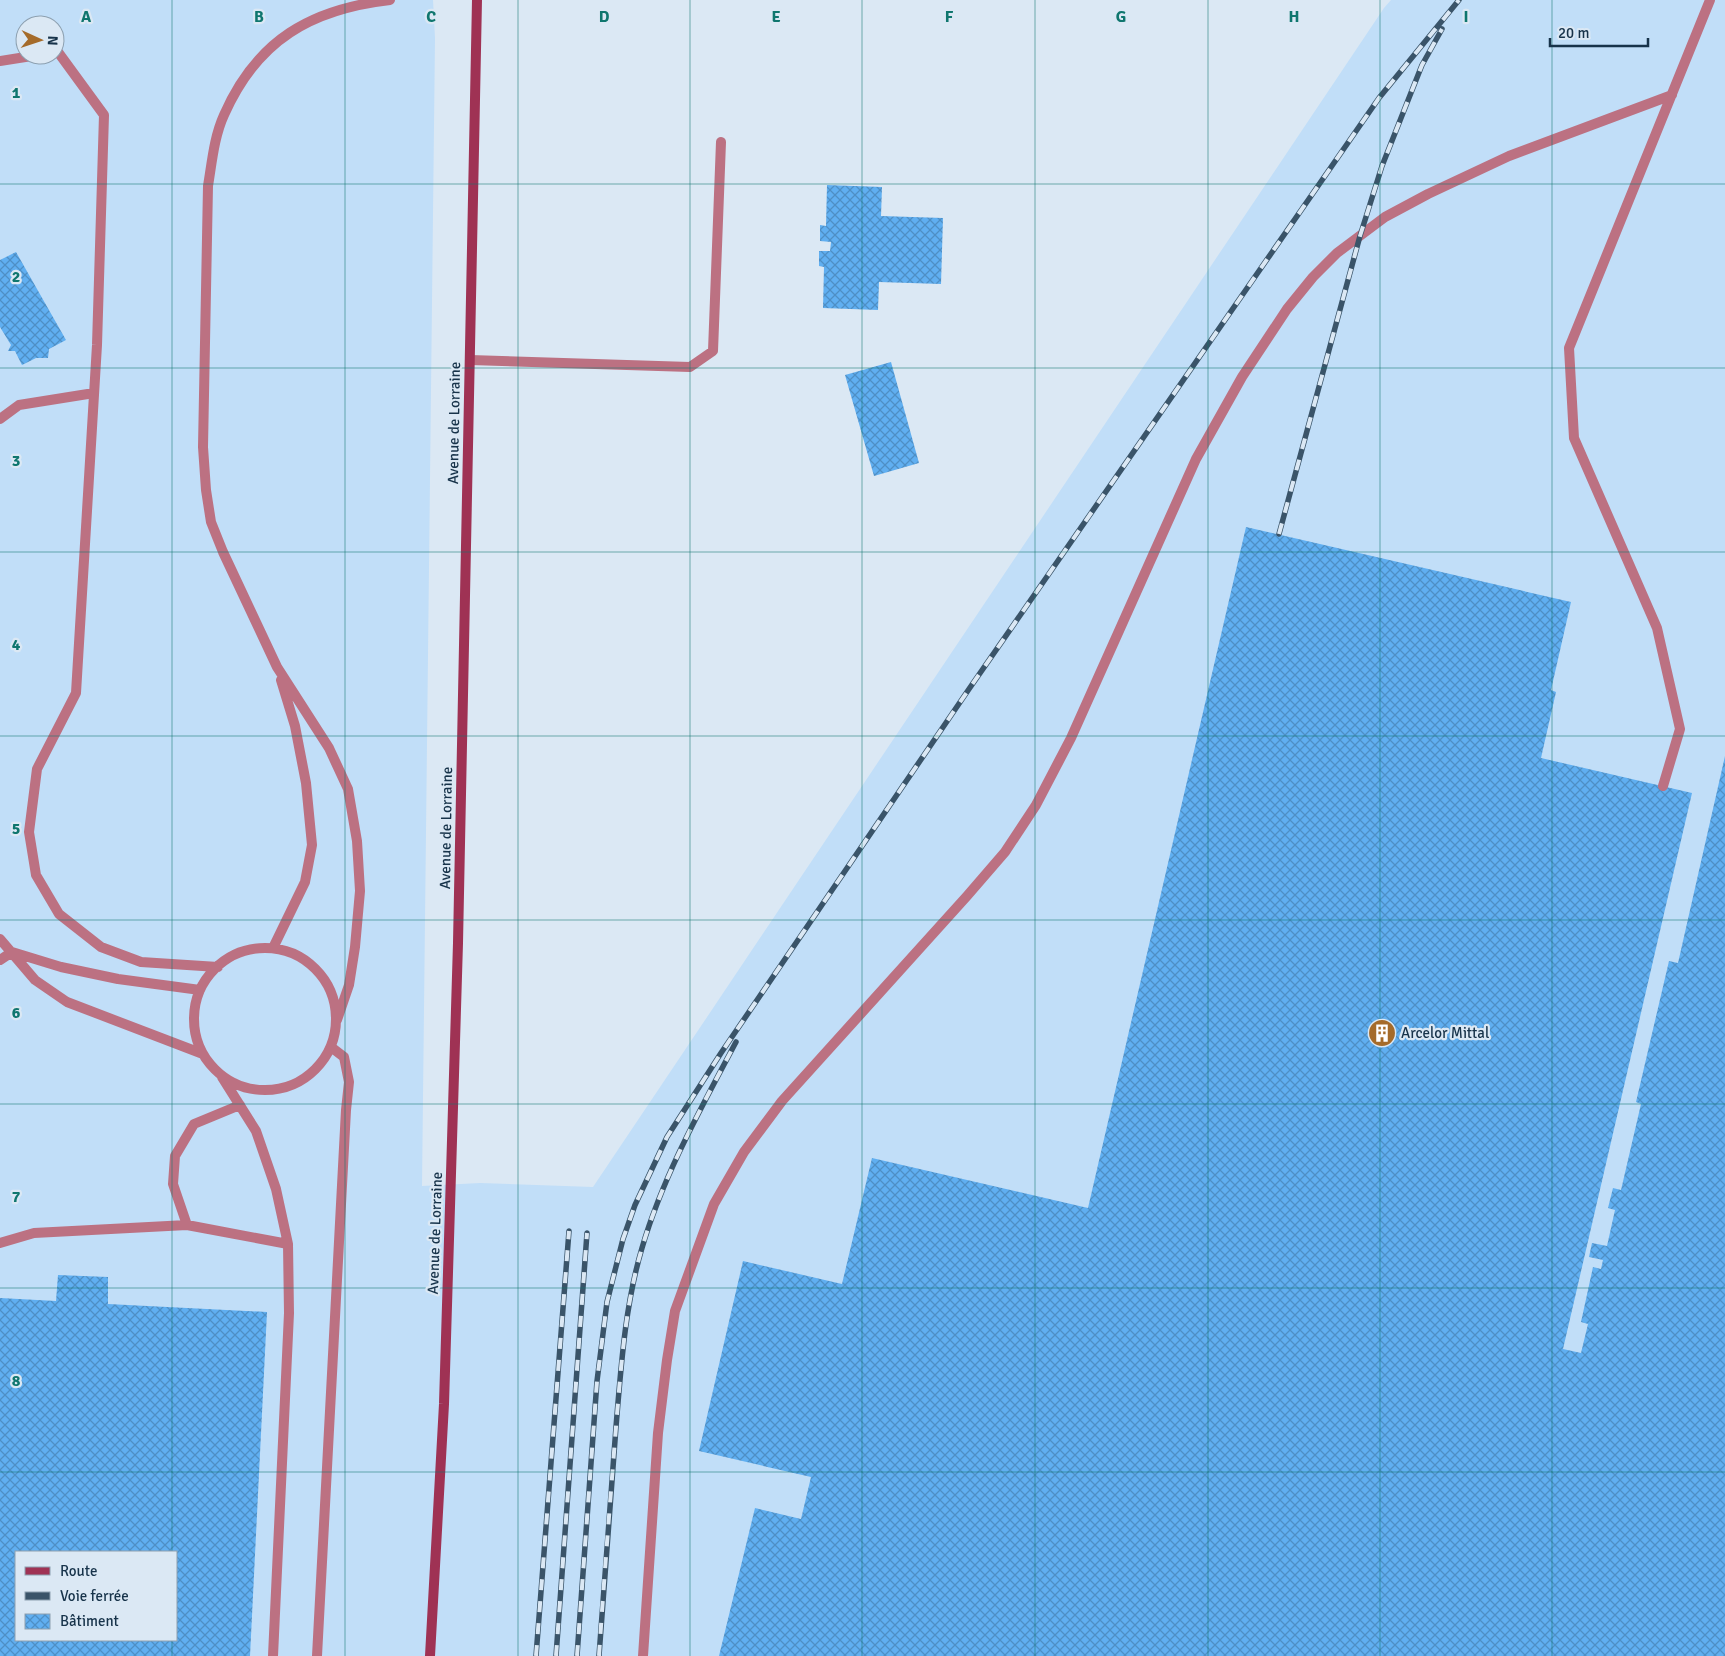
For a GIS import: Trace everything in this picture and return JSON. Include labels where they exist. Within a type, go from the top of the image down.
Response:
[{"type":"main road","name":"Avenue de Lorraine","points":[[430,1656],[445,1385],[458,943],[477,0]]},
{"type":"lane","points":[[222,1077],[242,1087],[262,1091],[284,1088],[304,1080],[320,1066],[331,1048],[337,1020],[349,985],[360,891],[357,840],[348,790],[329,748],[277,667],[223,552],[211,522],[202,447],[208,186],[214,149],[223,116],[243,78],[270,47],[295,28],[332,12],[368,3],[390,0]]},
{"type":"lane","points":[[1663,786],[1680,729],[1657,628],[1574,438],[1569,348],[1710,0]]},
{"type":"lane","points":[[0,60],[15,58]]},
{"type":"lane","points":[[65,62],[104,115],[98,335],[76,693],[38,769],[29,832],[36,875],[59,914],[101,948],[141,962],[218,967]]},
{"type":"lane","points":[[643,1656],[658,1433],[668,1352],[675,1311],[714,1204],[744,1152],[782,1101],[1005,852],[1036,804],[1071,738],[1196,459],[1242,377],[1287,309],[1313,277],[1338,253],[1385,217],[1428,194],[1509,156],[1672,94]]},
{"type":"lane","points":[[470,360],[690,367],[713,351],[721,142]]},
{"type":"lane","points":[[0,419],[19,405],[94,393]]},
{"type":"lane","points":[[273,948],[305,882],[312,845],[306,783],[295,726],[277,667]]},
{"type":"lane","points":[[0,939],[35,980],[67,1002],[203,1054]]},
{"type":"lane","points":[[273,1656],[289,1313],[288,1244],[276,1189],[256,1131],[222,1077],[203,1054],[195,1033],[195,1011],[200,990],[213,971],[230,958],[251,949],[273,948],[293,954],[311,964],[325,980],[334,999],[337,1020]]},
{"type":"lane","points":[[12,952],[61,967],[118,979],[200,990]]},
{"type":"lane","points":[[0,960],[12,952]]},
{"type":"lane","points":[[317,1656],[349,1082],[344,1057],[331,1048]]},
{"type":"lane","points":[[187,1225],[173,1184],[175,1156],[194,1124],[240,1105]]},
{"type":"lane","points":[[0,1243],[34,1233],[187,1225],[288,1244]]},
{"type":"shaded area","points":[[0,0],[433,0],[435,38],[422,1186],[480,1183],[593,1187],[1391,0],[1725,0],[1725,1656],[0,1656]]},
{"type":"building","points":[[827,185],[882,187],[881,216],[943,218],[941,284],[879,282],[878,310],[823,308],[824,267],[819,266],[819,251],[830,251],[831,242],[820,241],[820,225],[826,226]]},
{"type":"building","points":[[16,252],[66,340],[49,349],[48,358],[36,358],[22,365],[15,351],[8,351],[11,345],[0,327],[0,260]]},
{"type":"building","points":[[891,362],[919,463],[874,476],[845,375]]},
{"type":"building","name":"Arcelor Mittal","points":[[1246,527],[1571,602],[1551,690],[1556,692],[1541,758],[1692,793],[1563,1349],[1581,1353],[1588,1324],[1581,1322],[1593,1267],[1601,1269],[1603,1260],[1589,1257],[1592,1243],[1607,1246],[1615,1210],[1608,1208],[1613,1188],[1621,1190],[1641,1104],[1636,1102],[1669,961],[1678,963],[1725,756],[1725,1656],[719,1656],[755,1508],[801,1519],[811,1477],[699,1451],[743,1261],[842,1284],[872,1158],[1088,1208]]},
{"type":"building","points":[[58,1275],[108,1277],[108,1304],[267,1312],[250,1656],[0,1656],[0,1298],[56,1301]]},
{"type":"railway","points":[[577,1656],[597,1381],[607,1302],[623,1239],[635,1205],[667,1137],[721,1053],[969,689],[1379,98],[1459,0]]},
{"type":"railway","points":[[1279,534],[1360,236],[1382,166],[1422,65],[1442,29]]},
{"type":"railway","points":[[599,1656],[622,1359],[631,1292],[642,1248],[661,1195],[696,1117],[736,1042]]},
{"type":"railway","points":[[536,1656],[569,1231]]},
{"type":"railway","points":[[556,1656],[587,1233]]},
{"type":"place","name":"Arcelor Mittal","points":[[1382,1033]]}]
